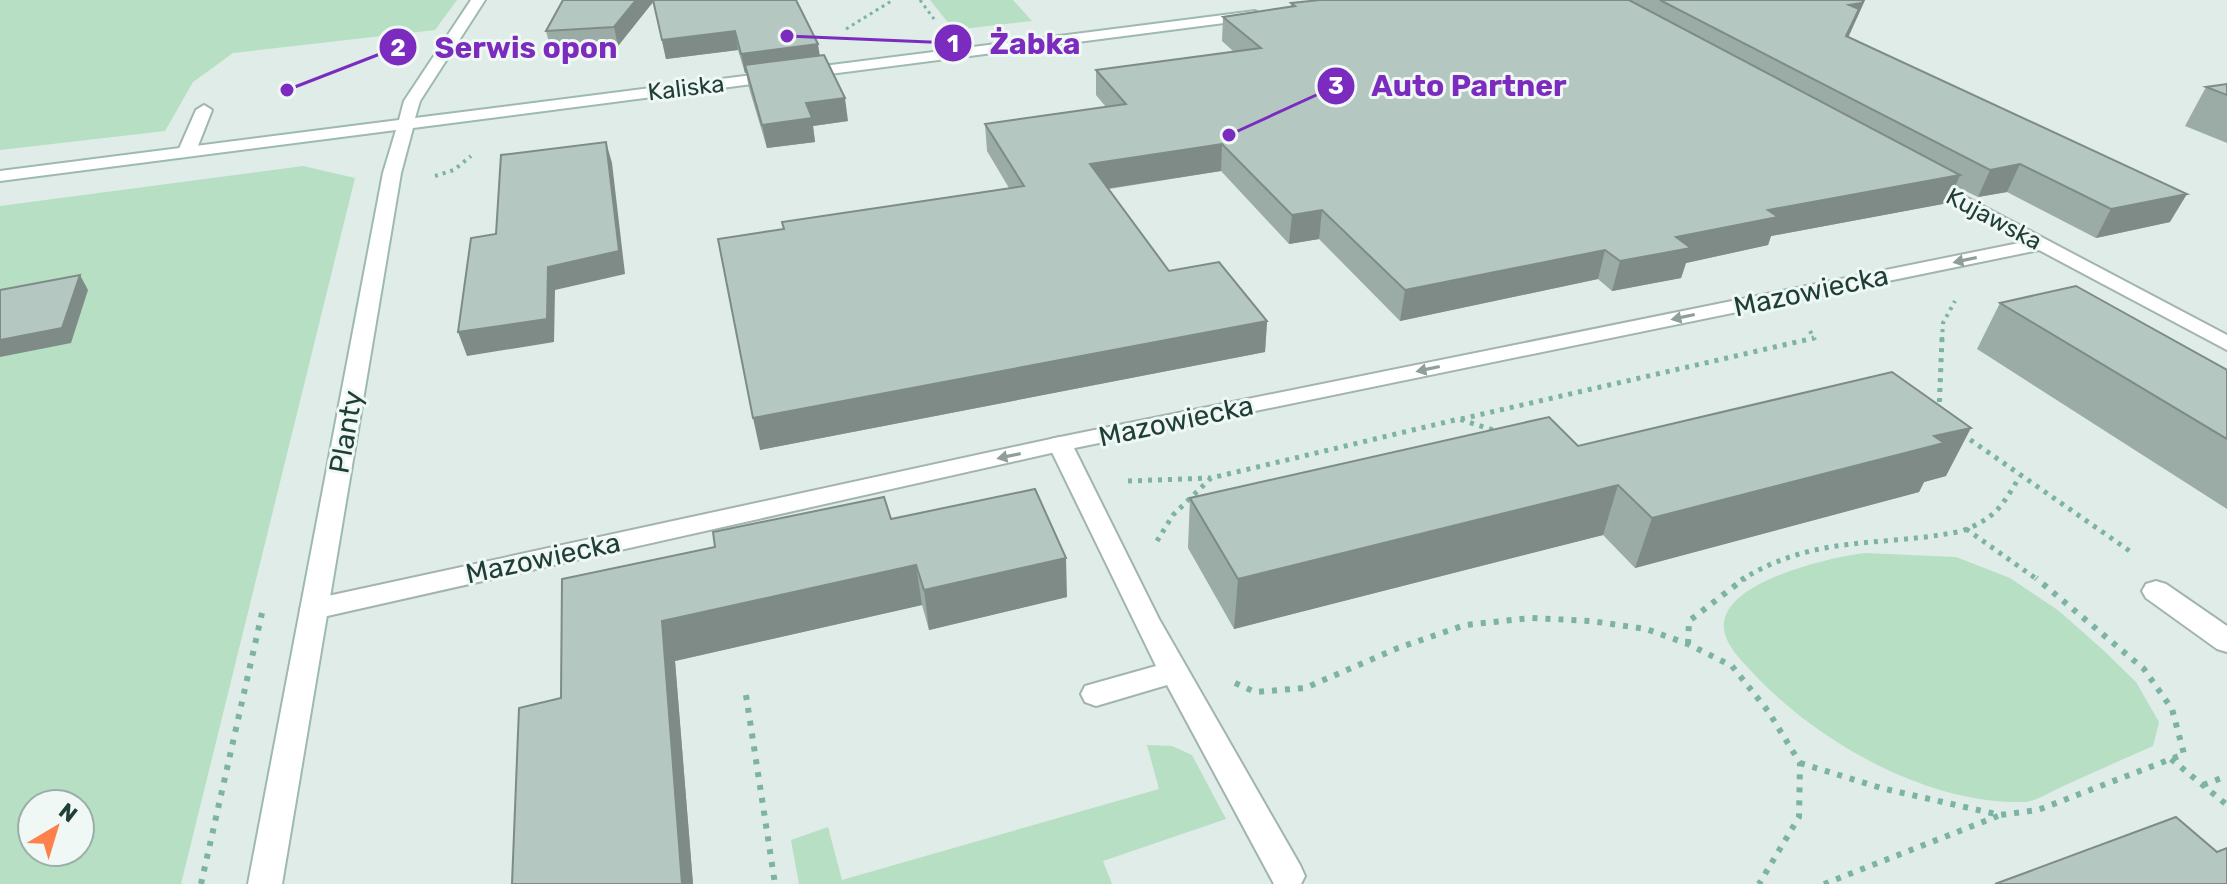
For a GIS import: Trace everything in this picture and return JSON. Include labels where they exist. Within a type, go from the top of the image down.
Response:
[{"type":"street","name":"Planty","points":[[265,884],[392,173],[412,101],[478,0]]},
{"type":"street","name":"Kaliska","points":[[0,176],[1277,12]]},
{"type":"street","points":[[187,151],[204,110]]},
{"type":"street","name":"Kujawska","points":[[1907,171],[2227,344]]},
{"type":"street","name":"Mazowiecka","points":[[314,609],[1060,444],[2041,244]]},
{"type":"street","points":[[1060,444],[1174,672],[1288,876]]},
{"type":"street","points":[[2156,591],[2227,641]]},
{"type":"street","points":[[1096,694],[1174,672]]},
{"type":"path","points":[[1924,415],[1939,418],[1943,323],[1960,289]]},
{"type":"path","points":[[1080,485],[1211,478],[1815,340],[1806,325]]},
{"type":"path","points":[[1459,419],[1504,434]]},
{"type":"path","points":[[1950,426],[2141,560]]},
{"type":"path","points":[[1688,644],[1689,621],[1712,598],[1755,573],[1813,548],[1914,539],[1966,529],[1997,514],[2020,476]]},
{"type":"path","points":[[1154,552],[1160,532],[1211,478]]},
{"type":"path","points":[[1824,884],[2000,815],[2038,810],[2184,754],[2172,709],[2144,669],[2032,575],[1966,529]]},
{"type":"path","points":[[1224,678],[1255,692],[1305,688],[1398,648],[1465,625],[1531,618],[1591,621],[1646,629],[1688,644],[1732,666],[1768,711],[1800,763],[1799,817],[1759,884]]},
{"type":"path","points":[[746,695],[775,884]]},
{"type":"path","points":[[2171,759],[2227,805]]},
{"type":"path","points":[[1800,763],[1881,788],[2000,815]]},
{"type":"path","points":[[2203,785],[2227,776]]},
{"type":"green space","points":[[0,0],[457,0],[435,30],[233,53],[193,82],[165,131],[0,150]]},
{"type":"green space","points":[[930,0],[1013,0],[1032,21],[954,30]]},
{"type":"green space","points":[[303,166],[355,178],[181,884],[0,884],[0,206]]},
{"type":"green space","points":[[1865,553],[1956,557],[2010,578],[2059,611],[2136,682],[2159,722],[2153,746],[2038,798],[2025,802],[1988,800],[1913,781],[1842,745],[1809,723],[1739,658],[1725,634],[1728,612],[1740,597],[1780,575],[1804,566]]},
{"type":"green space","points":[[1147,745],[1172,746],[1192,755],[1226,819],[1103,861],[1112,884],[799,884],[791,840],[828,827],[842,880],[1159,789]]},
{"type":"building","points":[[563,0],[636,0],[614,27],[546,31]]},
{"type":"building","points":[[653,0],[796,0],[818,44],[741,54],[735,31],[662,40]]},
{"type":"building","points":[[1320,0],[1629,0],[1960,175],[1768,210],[1778,217],[1676,237],[1691,248],[1620,261],[1605,250],[1405,290],[1322,210],[1292,215],[1222,144],[1090,164],[1169,271],[1219,262],[1267,321],[753,418],[718,239],[784,229],[782,222],[1024,186],[985,124],[1126,104],[1096,70],[1261,48],[1223,17]]},
{"type":"building","points":[[1660,0],[1863,0],[1862,3],[1849,5],[1859,9],[1846,36],[2187,194],[2111,209],[2020,164],[1990,170]]},
{"type":"building","points":[[824,55],[845,98],[806,103],[812,118],[762,125],[745,65]]},
{"type":"building","points":[[2227,84],[2227,95],[2206,87]]},
{"type":"building","points":[[606,142],[619,251],[548,267],[547,319],[458,332],[471,238],[496,234],[501,155]]},
{"type":"building","points":[[80,275],[62,328],[0,340],[0,290]]},
{"type":"building","points":[[2076,286],[2227,370],[2227,439],[2000,303]]},
{"type":"building","points":[[1892,372],[1971,428],[1934,436],[1944,443],[1652,518],[1618,485],[1238,579],[1190,498],[1549,417],[1578,446]]},
{"type":"building","points":[[1035,489],[1066,558],[924,590],[916,565],[662,621],[682,884],[512,884],[519,708],[561,698],[562,579],[715,547],[713,532],[884,497],[891,519]]},
{"type":"building","points":[[2176,817],[2217,852],[2227,848],[2227,884],[1995,884]]},
{"type":"place","name":"Żabka","points":[[787,36]]},
{"type":"place","name":"Serwis opon","points":[[287,90]]},
{"type":"place","name":"Auto Partner","points":[[1229,135]]}]
